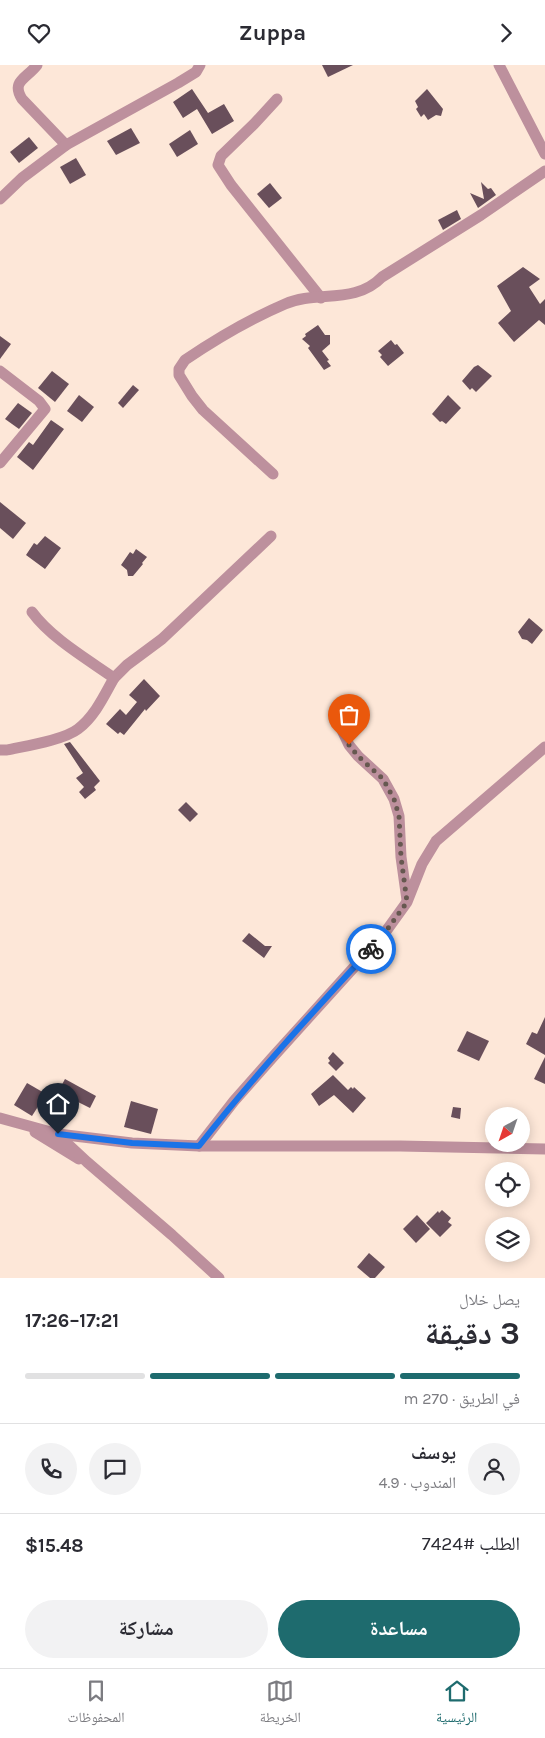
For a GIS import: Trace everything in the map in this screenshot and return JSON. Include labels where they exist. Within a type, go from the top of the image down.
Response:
[{"type":"street","points":[[37,65],[19,83],[17,87],[18,93],[66,145]]},
{"type":"street","points":[[0,199],[22,177],[66,145],[178,83],[196,72],[200,65]]},
{"type":"street","points":[[499,65],[545,154]]},
{"type":"street","points":[[277,99],[254,125],[221,156],[218,165],[231,185],[321,298]]},
{"type":"street","points":[[273,475],[203,410],[179,375],[179,369],[185,360],[210,343],[279,307],[303,299],[321,298],[367,289],[382,277],[481,215],[545,171]]},
{"type":"street","points":[[0,371],[39,401],[45,409],[0,463]]},
{"type":"street","points":[[0,750],[52,740],[78,730],[98,707],[114,678],[126,665],[162,639],[272,536]]},
{"type":"street","points":[[32,612],[41,624],[54,635],[114,678]]},
{"type":"street","points":[[340,729],[358,756],[383,779],[394,799],[399,816],[401,857],[407,902]]},
{"type":"street","points":[[199,1146],[266,1065],[384,934],[407,902],[422,864],[436,841],[545,747]]},
{"type":"street","points":[[0,1117],[58,1134],[132,1143],[199,1146],[400,1146],[545,1149]]},
{"type":"street","points":[[24,1125],[56,1146],[87,1162]]},
{"type":"street","points":[[58,1134],[87,1162],[219,1278]]},
{"type":"building","points":[[322,65],[353,65],[328,77]]},
{"type":"building","points":[[192,89],[208,113],[224,104],[234,121],[212,134],[197,109],[183,118],[173,102]]},
{"type":"building","points":[[427,89],[443,109],[441,116],[436,115],[428,120],[424,114],[421,117],[416,109],[418,107],[415,101]]},
{"type":"building","points":[[131,128],[140,143],[116,155],[107,141]]},
{"type":"building","points":[[190,130],[198,144],[177,157],[169,144]]},
{"type":"building","points":[[29,137],[38,148],[19,163],[10,152]]},
{"type":"building","points":[[76,158],[86,175],[70,184],[60,167]]},
{"type":"building","points":[[481,182],[488,189],[491,188],[496,195],[478,208],[470,193],[484,199]]},
{"type":"building","points":[[270,183],[282,198],[269,208],[257,194]]},
{"type":"building","points":[[457,210],[461,219],[443,230],[438,220]]},
{"type":"building","points":[[523,267],[540,279],[529,287],[540,304],[545,299],[545,325],[539,320],[514,342],[498,323],[511,311],[497,286]]},
{"type":"building","points":[[318,325],[325,335],[330,335],[330,344],[322,351],[331,366],[324,370],[308,348],[310,346],[302,339],[306,336],[305,334]]},
{"type":"building","points":[[0,336],[11,344],[0,359]]},
{"type":"building","points":[[391,340],[404,353],[388,366],[380,357],[382,355],[378,351]]},
{"type":"building","points":[[478,365],[492,376],[476,392],[472,388],[470,390],[462,381]]},
{"type":"building","points":[[52,371],[69,384],[55,402],[38,388]]},
{"type":"building","points":[[133,385],[139,390],[123,408],[118,403]]},
{"type":"building","points":[[79,395],[94,407],[82,422],[67,411]]},
{"type":"building","points":[[448,395],[461,408],[446,424],[442,421],[440,422],[432,414]]},
{"type":"building","points":[[18,403],[32,413],[19,429],[5,419]]},
{"type":"building","points":[[51,420],[64,429],[33,470],[17,457],[29,442],[33,445]]},
{"type":"building","points":[[0,502],[26,523],[13,539],[0,528]]},
{"type":"building","points":[[45,536],[61,548],[45,569],[26,555],[34,543],[37,545]]},
{"type":"building","points":[[136,549],[147,557],[133,576],[128,576],[127,570],[121,565],[130,552],[133,554]]},
{"type":"building","points":[[529,618],[543,630],[532,644],[522,639],[518,632]]},
{"type":"building","points":[[144,679],[160,696],[146,711],[145,709],[124,735],[120,732],[118,734],[106,724],[120,709],[126,715],[137,702],[129,695]]},
{"type":"building","points":[[70,742],[100,781],[94,787],[96,790],[85,799],[79,792],[84,787],[76,778],[83,773],[64,744]]},
{"type":"building","points":[[186,802],[198,814],[190,822],[178,810]]},
{"type":"building","points":[[249,933],[265,946],[272,946],[264,958],[242,941]]},
{"type":"building","points":[[545,1017],[545,1055],[526,1044],[532,1032],[537,1034]]},
{"type":"building","points":[[467,1031],[489,1041],[479,1061],[457,1051]]},
{"type":"building","points":[[333,1052],[344,1063],[336,1071],[328,1063],[330,1061],[328,1058]]},
{"type":"building","points":[[545,1057],[545,1084],[534,1079]]},
{"type":"building","points":[[333,1075],[348,1090],[354,1087],[366,1098],[353,1113],[334,1095],[319,1106],[311,1094]]},
{"type":"building","points":[[65,1079],[96,1096],[90,1108],[58,1092]]},
{"type":"building","points":[[27,1083],[46,1094],[32,1116],[14,1105]]},
{"type":"building","points":[[131,1101],[158,1109],[151,1134],[124,1127]]},
{"type":"building","points":[[453,1107],[461,1108],[460,1119],[451,1117]]},
{"type":"building","points":[[442,1210],[451,1218],[448,1222],[452,1225],[440,1237],[426,1223],[438,1211],[439,1213]]},
{"type":"building","points":[[417,1215],[430,1229],[416,1243],[403,1229]]},
{"type":"building","points":[[369,1253],[385,1267],[375,1278],[370,1278],[357,1267]]},
{"type":"way so far","points":[[349,745],[383,779],[394,799],[399,816],[401,857],[407,902],[371,949]]},
{"type":"route","points":[[58,1134],[132,1143],[199,1146],[272,1057],[371,949]]}]
